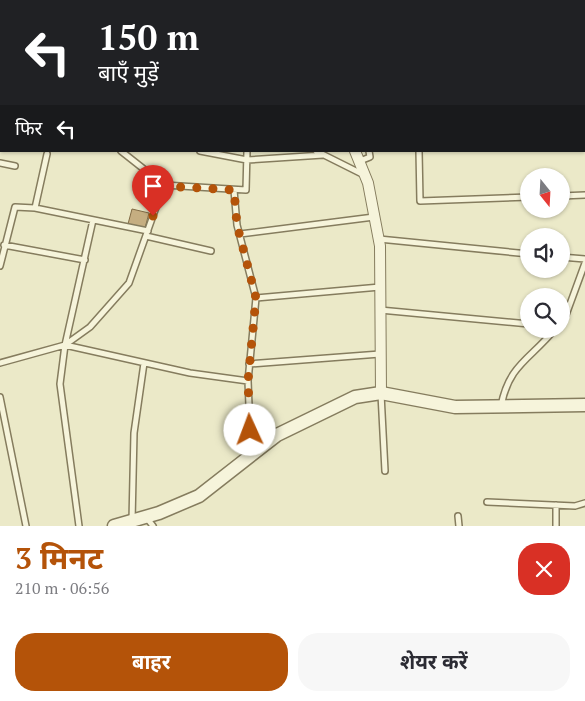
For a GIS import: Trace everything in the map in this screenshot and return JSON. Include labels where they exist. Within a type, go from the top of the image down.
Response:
[{"type":"street","points":[[355,152],[364,173],[379,239],[381,393]]},
{"type":"street","points":[[114,526],[132,521],[150,521],[199,496],[277,435],[355,397],[381,393],[455,407],[585,405]]},
{"type":"lane","points":[[122,152],[164,186],[234,190],[246,190],[247,152]]},
{"type":"lane","points":[[205,152],[246,160],[322,155]]},
{"type":"lane","points":[[318,152],[360,173],[364,173]]},
{"type":"lane","points":[[359,162],[370,157],[369,152]]},
{"type":"lane","points":[[419,152],[417,171],[420,201],[520,197]]},
{"type":"lane","points":[[34,208],[47,154]]},
{"type":"lane","points":[[0,163],[15,166]]},
{"type":"lane","points":[[0,363],[66,345],[90,327],[129,283],[164,186]]},
{"type":"lane","points":[[234,190],[240,234],[256,298],[248,381],[250,430],[255,452]]},
{"type":"lane","points":[[570,196],[585,195]]},
{"type":"lane","points":[[0,266],[15,207],[34,208],[93,220],[211,251]]},
{"type":"lane","points":[[240,234],[374,217]]},
{"type":"lane","points":[[79,526],[60,384],[66,345],[93,220]]},
{"type":"lane","points":[[379,239],[520,253]]},
{"type":"lane","points":[[4,245],[85,260]]},
{"type":"lane","points":[[570,258],[585,259]]},
{"type":"lane","points":[[570,304],[585,263]]},
{"type":"lane","points":[[256,298],[380,287]]},
{"type":"lane","points":[[380,310],[520,323]]},
{"type":"lane","points":[[501,407],[504,390],[515,369],[546,338]]},
{"type":"lane","points":[[66,345],[190,373],[248,381]]},
{"type":"lane","points":[[249,364],[380,354]]},
{"type":"lane","points":[[132,521],[134,433],[144,362]]},
{"type":"lane","points":[[381,393],[386,471]]},
{"type":"lane","points":[[0,397],[26,526]]},
{"type":"lane","points":[[487,502],[576,506],[585,503]]},
{"type":"lane","points":[[556,505],[556,526]]},
{"type":"lane","points":[[458,516],[458,526]]},
{"type":"building","points":[[132,209],[149,213],[145,228],[128,224]]},
{"type":"route","points":[[153,216],[164,186],[234,190],[237,225],[256,298],[248,381],[250,430]]}]
